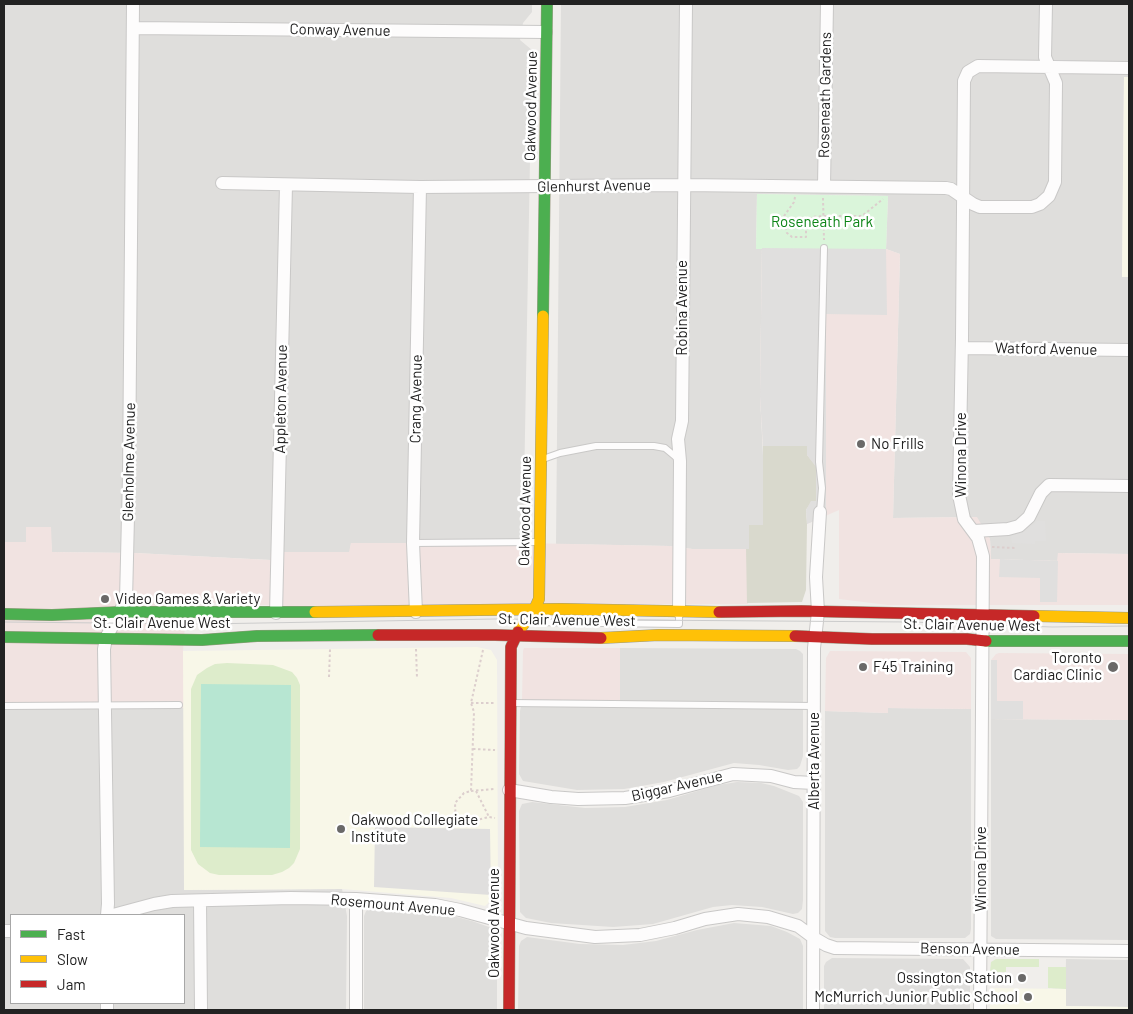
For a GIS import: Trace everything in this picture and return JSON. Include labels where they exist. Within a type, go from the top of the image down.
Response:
[{"type":"main road","name":"Oakwood Avenue","points":[[509,1010],[504,703],[511,647],[524,622],[534,610],[538,599],[547,4]]},
{"type":"main road","name":"St. Clair Avenue West","points":[[4,614],[416,612],[588,609],[1129,618]]},
{"type":"main road","name":"St. Clair Avenue West","points":[[4,637],[202,640],[257,636],[612,638],[659,635],[815,636],[982,641],[1129,641]]},
{"type":"street","name":"Glenholme Avenue","points":[[107,914],[104,650],[106,638],[126,600],[129,475],[133,4]]},
{"type":"street","name":"Robina Avenue","points":[[680,612],[680,461],[678,439],[682,421],[686,4]]},
{"type":"street","name":"Roseneath Gardens","points":[[824,190],[827,4]]},
{"type":"street","points":[[1046,4],[1045,57],[1049,67]]},
{"type":"street","name":"Conway Avenue","points":[[133,28],[546,32]]},
{"type":"street","name":"Winona Drive","points":[[980,1010],[982,549],[974,531],[964,519],[959,496],[962,348],[963,93],[966,76],[972,68],[978,66],[1129,68]]},
{"type":"street","name":"Glenhurst Avenue","points":[[222,183],[420,187],[683,185],[824,190],[946,188],[951,189],[973,204],[980,206],[1032,207],[1045,200],[1052,192],[1055,182],[1056,83],[1049,67]]},
{"type":"street","name":"Appleton Avenue","points":[[276,613],[286,185]]},
{"type":"street","name":"Crang Avenue","points":[[416,612],[413,543],[420,187]]},
{"type":"street","name":"Watford Avenue","points":[[962,348],[1129,350]]},
{"type":"street","points":[[974,531],[1008,529],[1025,522],[1041,493],[1049,485],[1129,486]]},
{"type":"street","name":"Alberta Avenue","points":[[813,1010],[815,636],[818,612],[816,577],[820,512]]},
{"type":"street","name":"Biggar Avenue","points":[[504,790],[578,799],[626,798],[669,791],[733,774],[771,776],[794,782],[814,784]]},
{"type":"street","name":"Rosemount Avenue","points":[[117,914],[172,901],[291,898],[356,899],[435,905],[552,932],[595,937],[640,935],[722,916],[754,915],[798,926],[814,938]]},
{"type":"street","points":[[356,899],[356,1010]]},
{"type":"street","points":[[200,901],[201,1010]]},
{"type":"street","name":"Benson Avenue","points":[[814,938],[835,948],[1129,951]]},
{"type":"lane","points":[[820,512],[822,488],[819,462],[824,248]]},
{"type":"lane","points":[[541,460],[560,453],[596,446],[654,446],[665,448],[680,461]]},
{"type":"lane","points":[[413,543],[540,542]]},
{"type":"lane","points":[[524,622],[679,624],[680,612]]},
{"type":"lane","points":[[504,703],[815,706]]},
{"type":"lane","points":[[4,706],[179,705]]},
{"type":"path","points":[[824,190],[824,248]]},
{"type":"path","points":[[795,194],[794,202],[782,219],[783,225],[790,237],[806,237],[806,225],[812,217],[862,216],[884,199],[884,194]]},
{"type":"path","points":[[990,547],[1015,548]]},
{"type":"path","points":[[329,677],[330,644]]},
{"type":"path","points":[[416,644],[417,678]]},
{"type":"path","points":[[471,790],[474,712],[471,703],[485,645]]},
{"type":"path","points":[[471,703],[504,703]]},
{"type":"path","points":[[473,750],[498,750]]},
{"type":"path","points":[[499,818],[489,818],[456,825],[455,803],[464,793],[471,790],[504,790]]},
{"type":"path","points":[[476,791],[489,818]]},
{"type":"path","points":[[989,975],[1006,975]]},
{"type":"shaded area","points":[[4,4],[532,4],[532,12],[523,23],[520,40],[532,50],[523,543],[351,543],[350,552],[271,552],[271,560],[135,553],[52,552],[50,527],[27,527],[27,542],[4,542]]},
{"type":"shaded area","points":[[561,4],[1129,4],[1129,77],[1124,77],[1122,277],[1129,277],[1129,554],[1058,553],[1058,561],[991,559],[990,539],[976,517],[893,518],[900,254],[886,249],[888,196],[757,194],[756,249],[762,248],[760,396],[764,476],[763,525],[749,525],[749,549],[556,544]]},
{"type":"shaded area","points":[[1124,77],[1129,77],[1129,277],[1122,277]]},
{"type":"shaded area","points":[[762,248],[886,249],[900,254],[893,518],[977,517],[990,539],[991,559],[1057,561],[1058,553],[1129,554],[1129,605],[888,605],[839,599],[839,510],[807,524],[807,446],[763,446],[760,396]]},
{"type":"shaded area","points":[[762,248],[886,249],[887,315],[826,314],[826,516],[807,524],[806,510],[811,501],[816,501],[816,467],[807,455],[807,446],[763,446],[760,396]]},
{"type":"shaded area","points":[[763,446],[807,446],[807,455],[816,466],[816,501],[811,502],[806,510],[806,590],[802,602],[747,603],[746,549],[749,549],[749,525],[763,525]]},
{"type":"shaded area","points":[[1037,521],[1045,521],[1046,541],[1035,541],[1035,544],[1012,543],[1011,536],[1025,531]]},
{"type":"shaded area","points":[[26,527],[51,527],[52,552],[135,553],[270,560],[271,552],[349,552],[351,543],[523,543],[669,546],[692,549],[749,549],[748,604],[291,606],[187,602],[183,651],[185,708],[4,706],[4,542],[26,542]]},
{"type":"shaded area","points":[[1000,559],[1058,561],[1057,602],[1040,602],[1040,578],[999,577]]},
{"type":"shaded area","name":"Oakwood Collegiate Institute","points":[[477,647],[491,650],[497,660],[498,894],[485,906],[451,898],[342,889],[184,890],[183,651]]},
{"type":"shaded area","points":[[524,648],[620,648],[620,703],[522,701]]},
{"type":"shaded area","points":[[620,648],[796,649],[800,651],[803,654],[803,756],[800,766],[797,769],[788,770],[734,763],[664,782],[624,789],[577,790],[523,781],[519,774],[520,711],[522,701],[620,703]]},
{"type":"shaded area","points":[[830,651],[966,652],[971,658],[971,709],[888,708],[888,713],[825,711],[826,658]]},
{"type":"shaded area","points":[[999,653],[1129,654],[1129,720],[991,719],[991,660]]},
{"type":"shaded area","points":[[991,660],[997,660],[997,701],[1023,701],[1023,719],[991,719]]},
{"type":"shaded area","points":[[4,706],[185,708],[184,890],[342,889],[347,916],[346,1010],[4,1010]]},
{"type":"shaded area","points":[[888,708],[971,709],[971,929],[970,934],[965,938],[835,938],[830,937],[825,931],[825,711],[888,713]]},
{"type":"shaded area","points":[[991,719],[1129,720],[1129,940],[996,939],[991,936]]},
{"type":"shaded area","points":[[737,782],[761,783],[774,786],[799,796],[803,802],[803,900],[802,909],[798,913],[793,914],[762,907],[732,905],[713,907],[653,924],[613,927],[551,923],[526,918],[520,912],[519,811],[522,804],[532,802],[585,808],[625,807],[667,800],[718,785]]},
{"type":"shaded area","points":[[375,827],[490,829],[491,895],[374,887]]},
{"type":"shaded area","points":[[370,909],[453,916],[489,927],[495,931],[497,937],[497,1010],[364,1010],[364,916],[366,911]]},
{"type":"shaded area","points":[[734,923],[771,926],[800,939],[803,946],[803,1010],[518,1010],[519,946],[521,941],[527,937],[580,944],[623,945],[656,941]]},
{"type":"shaded area","points":[[832,958],[963,959],[970,967],[970,1010],[824,1010],[824,966]]},
{"type":"shaded area","points":[[1066,959],[1129,960],[1129,1007],[1065,1006]]},
{"type":"shaded area","name":"McMurrich Junior Public School","points":[[990,988],[1066,989],[1066,1006],[1129,1007],[1129,1010],[990,1010]]},
{"type":"green space","name":"Roseneath Park","points":[[757,194],[888,196],[886,249],[756,249]]},
{"type":"green space","points":[[215,664],[273,665],[292,672],[300,685],[300,849],[294,863],[289,868],[272,875],[219,875],[210,873],[198,864],[191,850],[191,689],[197,675]]},
{"type":"green space","points":[[201,684],[291,685],[290,848],[200,847]]},
{"type":"green space","points":[[996,959],[1039,959],[1039,967],[1006,967],[1006,972],[990,972],[991,962]]},
{"type":"green space","points":[[1048,967],[1066,967],[1066,989],[1048,988]]},
{"type":"tram line","points":[[4,622],[203,624],[495,619],[911,622],[1052,627],[1129,626]]},
{"type":"traffic: fast","points":[[543,316],[547,4]]},
{"type":"traffic: fast","points":[[4,614],[315,612]]},
{"type":"traffic: fast","points":[[4,637],[202,640],[257,636],[378,635]]},
{"type":"traffic: fast","points":[[986,641],[1129,641]]},
{"type":"traffic: slow","points":[[518,632],[534,610],[539,599],[543,316]]},
{"type":"traffic: slow","points":[[315,612],[561,609],[719,612]]},
{"type":"traffic: slow","points":[[1034,616],[1129,618]]},
{"type":"traffic: slow","points":[[601,638],[659,635],[795,636]]},
{"type":"traffic: jam","points":[[719,612],[801,611],[1034,616]]},
{"type":"traffic: jam","points":[[509,1010],[511,647],[518,632]]},
{"type":"traffic: jam","points":[[378,635],[495,635],[601,638]]},
{"type":"traffic: jam","points":[[795,636],[872,639],[967,639],[986,641]]},
{"type":"place","name":"No Frills","points":[[861,444]]},
{"type":"place","name":"Video Games & Variety","points":[[105,599]]},
{"type":"place","name":"F45 Training","points":[[863,667]]},
{"type":"place","name":"Toronto Cardiac Clinic","points":[[1113,667]]},
{"type":"place","name":"Oakwood Collegiate Institute","points":[[341,829]]},
{"type":"place","name":"Ossington Station","points":[[1022,978]]},
{"type":"place","name":"McMurrich Junior Public School","points":[[1028,997]]}]
